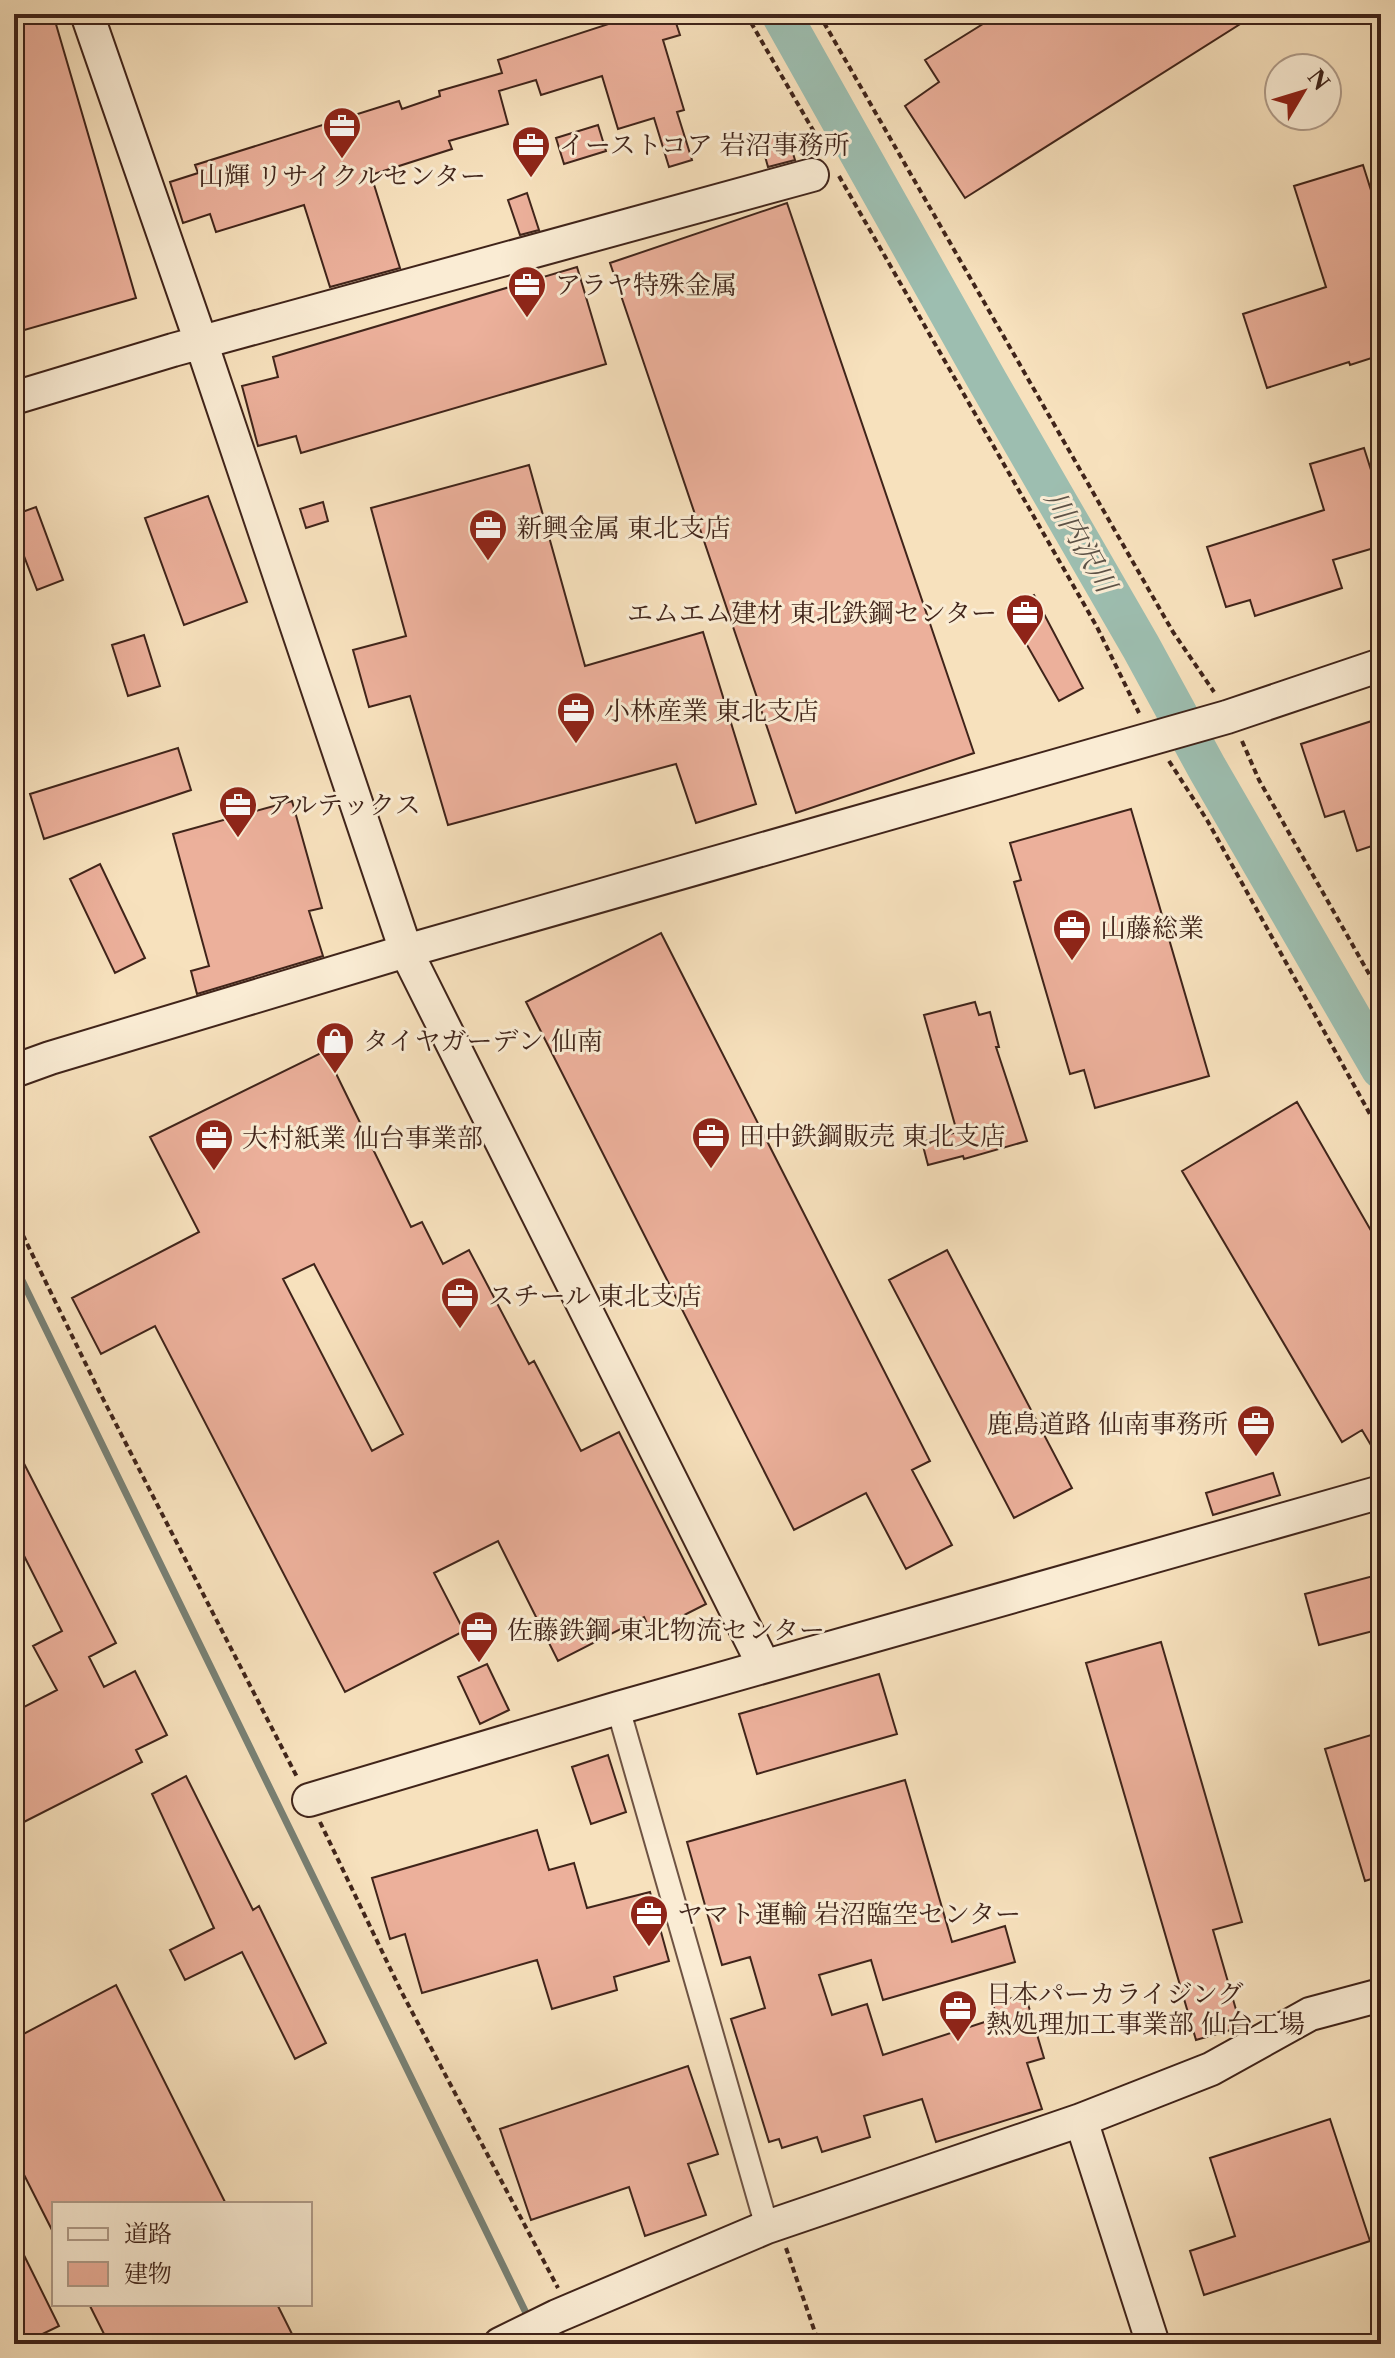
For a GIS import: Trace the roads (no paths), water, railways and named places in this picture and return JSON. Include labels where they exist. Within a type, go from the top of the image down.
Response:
[{"type":"street","points":[[87,14],[406,951],[764,1666]]},
{"type":"street","points":[[14,398],[201,342],[812,175]]},
{"type":"street","points":[[14,1071],[406,951],[1229,716],[1381,665]]},
{"type":"street","points":[[309,1800],[764,1666],[1381,1492]]},
{"type":"street","points":[[618,1708],[772,2225]]},
{"type":"street","points":[[504,2342],[557,2316],[772,2225],[1081,2120],[1211,2069],[1310,2014],[1381,1995]]},
{"type":"street","points":[[1081,2120],[1153,2344]]},
{"type":"waterway","name":"川内沢川","points":[[781,14],[1207,768],[1381,1069]]},
{"type":"waterway","points":[[14,1264],[529,2319]]},
{"type":"place","name":"山輝 リサイクルセンター","points":[[342,160]]},
{"type":"place","name":"イーストコア 岩沼事務所","points":[[531,179]]},
{"type":"place","name":"アラヤ特殊金属","points":[[527,319]]},
{"type":"place","name":"新興金属 東北支店","points":[[488,562]]},
{"type":"place","name":"エムエム建材 東北鉄鋼センター","points":[[1025,647]]},
{"type":"place","name":"小林産業 東北支店","points":[[576,745]]},
{"type":"place","name":"アルテックス","points":[[238,839]]},
{"type":"place","name":"山藤総業","points":[[1072,962]]},
{"type":"place","name":"タイヤガーデン 仙南","points":[[335,1075]]},
{"type":"place","name":"田中鉄鋼販売 東北支店","points":[[711,1170]]},
{"type":"place","name":"大村紙業 仙台事業部","points":[[214,1172]]},
{"type":"place","name":"スチール 東北支店","points":[[460,1330]]},
{"type":"place","name":"鹿島道路 仙南事務所","points":[[1256,1458]]},
{"type":"place","name":"佐藤鉄鋼 東北物流センター","points":[[479,1664]]},
{"type":"place","name":"ヤマト運輸 岩沼臨空センター","points":[[649,1948]]},
{"type":"place","name":"日本パーカライジング 熱処理加工事業部 仙台工場","points":[[958,2043]]}]
